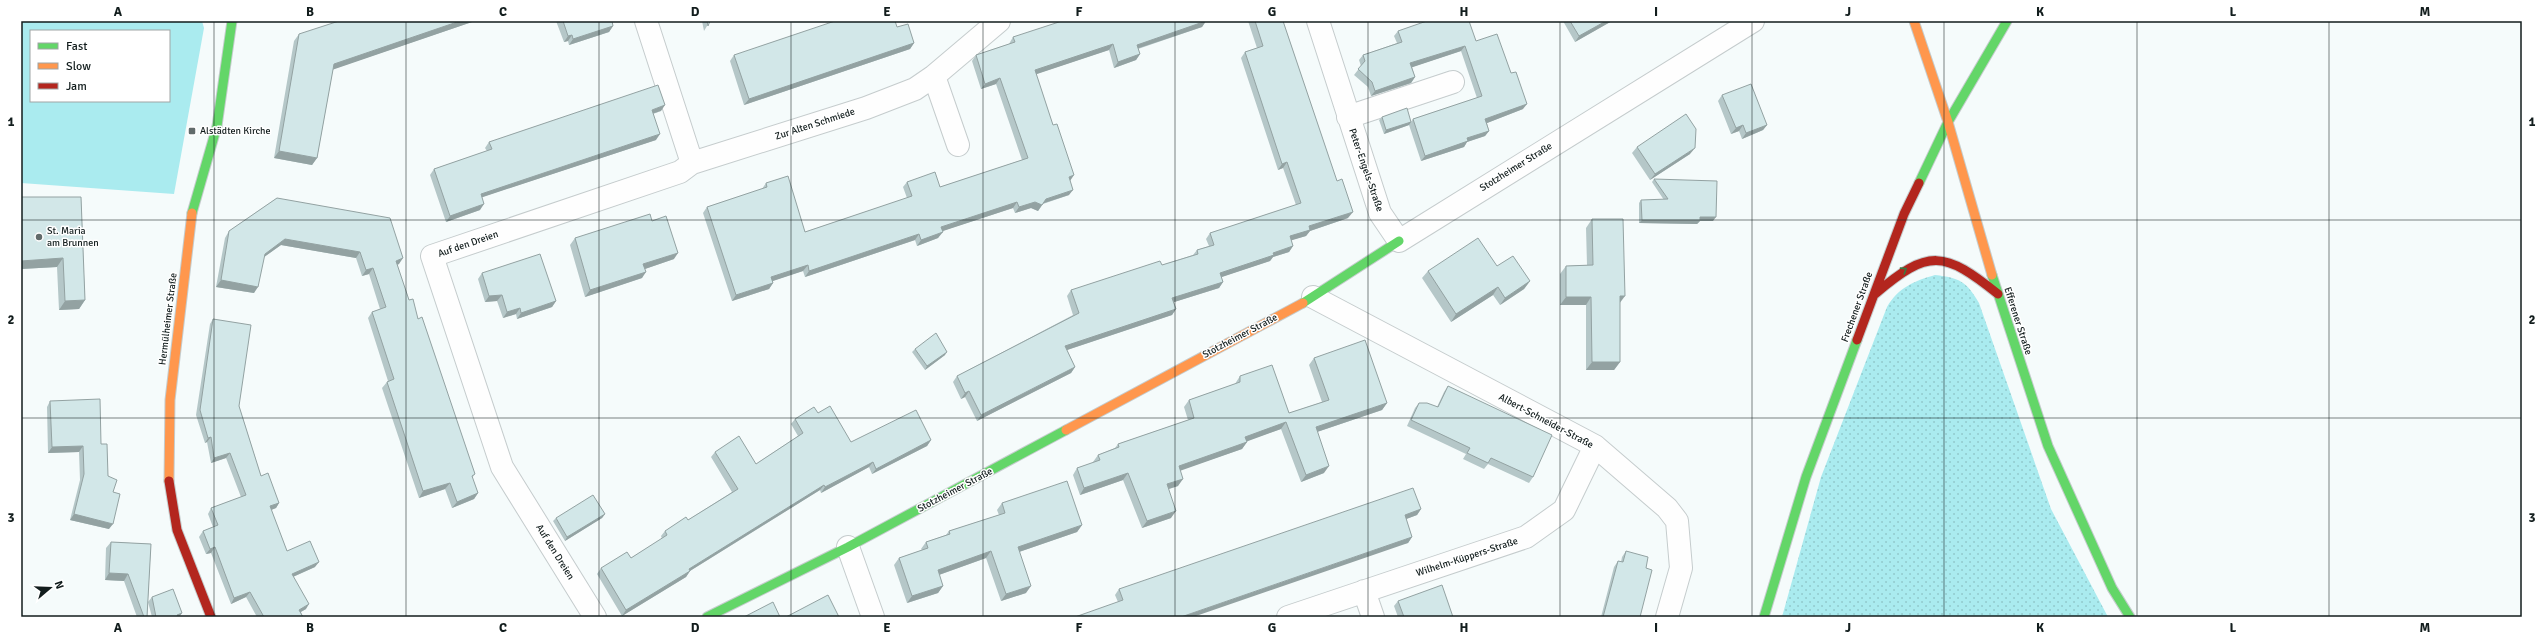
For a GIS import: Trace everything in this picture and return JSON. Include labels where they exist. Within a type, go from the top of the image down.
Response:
[{"type":"street","name":"Hermülheimer Straße","points":[[211,617],[195,582],[177,530],[169,489],[168,454],[170,400],[192,212],[217,126],[232,21]]},
{"type":"street","points":[[646,21],[692,163]]},
{"type":"street","name":"Zur Alten Schmiede","points":[[692,163],[866,108],[915,89],[934,76],[999,21]]},
{"type":"street","name":"Peter-Engels-Straße","points":[[1318,21],[1380,213],[1399,241]]},
{"type":"street","name":"Stotzheimer Straße","points":[[707,617],[848,547],[1313,297],[1399,241],[1753,21]]},
{"type":"street","name":"Efferener Straße","points":[[1914,21],[1948,122],[1998,294],[2048,446],[2112,588],[2130,617]]},
{"type":"street","name":"Frechener Straße","points":[[1764,617],[1806,477],[1904,214],[1948,122],[2007,21]]},
{"type":"street","points":[[934,76],[958,145]]},
{"type":"street","name":"Peter-Engels-Straße","points":[[1348,117],[1453,82]]},
{"type":"street","name":"Auf den Dreien","points":[[595,617],[502,467],[432,256],[680,172],[692,163]]},
{"type":"street","points":[[1874,294],[1910,266],[1924,260],[1941,259],[1968,269],[1998,294]]},
{"type":"street","name":"Albert-Schneider-Straße","points":[[1313,297],[1595,446],[1667,508],[1677,521],[1681,568],[1667,617]]},
{"type":"street","name":"Wilhelm-Küppers-Straße","points":[[1288,617],[1526,537],[1564,510],[1595,446]]},
{"type":"street","points":[[848,547],[873,617]]},
{"type":"street","points":[[1364,591],[1373,617]]},
{"type":"shaded area","points":[[21,21],[202,21],[204,28],[174,194],[21,183]]},
{"type":"shaded area","points":[[1935,275],[1956,279],[1962,282],[1966,285],[1979,303],[2051,509],[2108,617],[1782,617],[1821,477],[1887,307],[1891,300],[1907,286]]},
{"type":"building","points":[[339,21],[460,21],[334,64],[317,158],[279,151],[299,34]]},
{"type":"building","points":[[563,21],[612,21],[613,26],[573,39],[572,35],[568,36]]},
{"type":"building","points":[[835,21],[895,21],[897,27],[908,24],[914,43],[749,99],[734,55]]},
{"type":"building","points":[[1062,21],[1206,21],[1137,45],[1140,54],[1118,62],[1113,44],[1035,70],[1053,125],[1057,124],[1074,175],[1069,177],[1073,190],[1046,199],[1042,205],[1035,202],[1019,207],[1017,202],[941,227],[943,232],[921,240],[919,234],[809,271],[808,265],[771,277],[773,283],[736,295],[707,207],[767,187],[766,183],[788,176],[805,232],[912,196],[907,182],[935,172],[940,187],[1028,158],[1000,78],[985,84],[976,55],[1015,42],[1013,37]]},
{"type":"building","points":[[1255,21],[1283,21],[1337,181],[1342,179],[1353,212],[1309,226],[1310,230],[1290,236],[1293,246],[1273,253],[1274,255],[1220,273],[1223,282],[1172,298],[1176,309],[1065,346],[1075,367],[981,415],[969,391],[965,393],[957,376],[1079,313],[1071,290],[1160,261],[1162,265],[1198,254],[1197,250],[1214,245],[1210,233],[1301,203],[1287,162],[1282,164],[1245,52],[1263,46]]},
{"type":"building","points":[[1427,21],[1469,21],[1476,41],[1497,34],[1511,73],[1516,72],[1527,104],[1485,119],[1489,131],[1467,138],[1468,141],[1425,156],[1413,119],[1482,96],[1465,46],[1410,63],[1415,77],[1375,91],[1372,82],[1358,69],[1365,61],[1363,55],[1402,42],[1398,31]]},
{"type":"building","points":[[1570,21],[1606,21],[1579,36]]},
{"type":"building","points":[[1751,84],[1767,125],[1746,133],[1743,125],[1736,128],[1722,95]]},
{"type":"building","points":[[658,85],[665,105],[652,110],[660,134],[481,194],[484,204],[450,216],[434,169],[492,149],[489,142]]},
{"type":"building","points":[[1407,108],[1411,122],[1386,130],[1382,117]]},
{"type":"building","points":[[1686,114],[1696,129],[1695,148],[1655,174],[1637,147]]},
{"type":"building","points":[[1654,179],[1717,181],[1716,217],[1700,217],[1700,220],[1642,220],[1641,200],[1668,199]]},
{"type":"building","points":[[21,197],[81,197],[85,300],[65,301],[63,258],[21,261]]},
{"type":"building","points":[[277,198],[390,218],[403,258],[396,261],[409,300],[413,299],[418,319],[422,317],[475,474],[472,476],[478,493],[457,502],[450,483],[423,491],[387,382],[394,379],[372,312],[386,307],[373,268],[366,270],[360,252],[285,239],[265,254],[258,287],[221,280],[229,231]]},
{"type":"building","points":[[650,214],[652,221],[666,216],[678,253],[643,264],[646,272],[590,290],[575,238]]},
{"type":"building","points":[[1592,219],[1623,219],[1625,296],[1620,296],[1620,362],[1592,362],[1591,297],[1566,297],[1566,266],[1593,265]]},
{"type":"building","points":[[1478,238],[1497,266],[1513,256],[1530,281],[1505,298],[1498,287],[1456,314],[1428,271]]},
{"type":"building","points":[[540,254],[556,301],[521,313],[520,308],[507,312],[502,295],[489,296],[482,273]]},
{"type":"building","points":[[213,319],[251,325],[239,406],[261,476],[268,473],[279,503],[270,506],[287,551],[310,541],[319,562],[292,574],[309,604],[299,610],[303,617],[264,617],[250,592],[234,598],[215,547],[210,549],[203,531],[218,525],[211,508],[246,495],[230,453],[214,458],[211,437],[208,438],[200,410]]},
{"type":"building","points":[[936,333],[947,352],[927,366],[915,349]]},
{"type":"building","points":[[1365,340],[1387,403],[1316,427],[1329,466],[1306,475],[1286,422],[1245,437],[1247,442],[1179,466],[1183,479],[1167,484],[1176,511],[1147,521],[1128,473],[1084,488],[1077,468],[1100,460],[1098,455],[1119,447],[1118,444],[1194,418],[1189,400],[1240,382],[1240,376],[1272,365],[1289,413],[1329,400],[1314,358]]},
{"type":"building","points":[[1448,386],[1552,435],[1533,477],[1491,458],[1488,463],[1467,453],[1470,448],[1411,420],[1419,403],[1427,403],[1438,407]]},
{"type":"building","points":[[100,399],[101,444],[107,444],[108,476],[117,480],[113,492],[120,494],[113,524],[74,514],[84,474],[83,446],[52,447],[50,401]]},
{"type":"building","points":[[830,406],[851,442],[916,410],[931,440],[876,469],[873,462],[825,487],[824,485],[626,610],[601,568],[627,552],[631,558],[667,535],[665,531],[686,517],[688,520],[738,489],[715,452],[739,436],[756,464],[803,433],[795,419],[814,407],[818,413]]},
{"type":"building","points":[[1067,481],[1082,525],[1018,547],[1031,586],[1006,594],[991,551],[938,570],[943,586],[912,596],[899,558],[928,548],[926,542],[950,534],[949,531],[1005,513],[1002,503]]},
{"type":"building","points":[[1413,488],[1421,509],[1405,515],[1412,537],[1181,617],[1075,617],[1123,600],[1119,589]]},
{"type":"building","points":[[593,495],[605,514],[567,537],[556,518]]},
{"type":"building","points":[[111,542],[151,544],[147,617],[144,617],[128,574],[109,573]]},
{"type":"building","points":[[1626,551],[1648,557],[1646,568],[1652,570],[1640,617],[1603,617],[1618,561],[1623,562]]},
{"type":"building","points":[[1442,585],[1453,617],[1404,617],[1398,601]]},
{"type":"building","points":[[173,589],[182,613],[177,615],[178,617],[156,617],[152,597]]},
{"type":"building","points":[[828,595],[839,617],[786,617]]},
{"type":"building","points":[[773,602],[780,617],[744,617]]},
{"type":"traffic: fast","points":[[192,213],[217,126],[232,21]]},
{"type":"traffic: fast","points":[[1919,183],[1948,122],[2007,21]]},
{"type":"traffic: fast","points":[[1303,303],[1399,241]]},
{"type":"traffic: fast","points":[[1992,275],[2048,446],[2112,588],[2130,617]]},
{"type":"traffic: fast","points":[[1764,617],[1806,477],[1857,340]]},
{"type":"traffic: fast","points":[[707,617],[848,547],[1066,430]]},
{"type":"traffic: slow","points":[[1914,21],[1948,122],[1992,275]]},
{"type":"traffic: slow","points":[[169,481],[170,400],[192,213]]},
{"type":"traffic: slow","points":[[1066,430],[1303,303]]},
{"type":"traffic: jam","points":[[1857,340],[1904,214],[1919,183]]},
{"type":"traffic: jam","points":[[1875,294],[1909,269],[1923,262],[1936,261],[1950,263],[1964,269],[1998,294]]},
{"type":"traffic: jam","points":[[169,481],[177,530],[211,617]]},
{"type":"place","name":"Alstädten Kirche","points":[[192,131]]},
{"type":"place","name":"St. Maria am Brunnen","points":[[39,237]]}]
